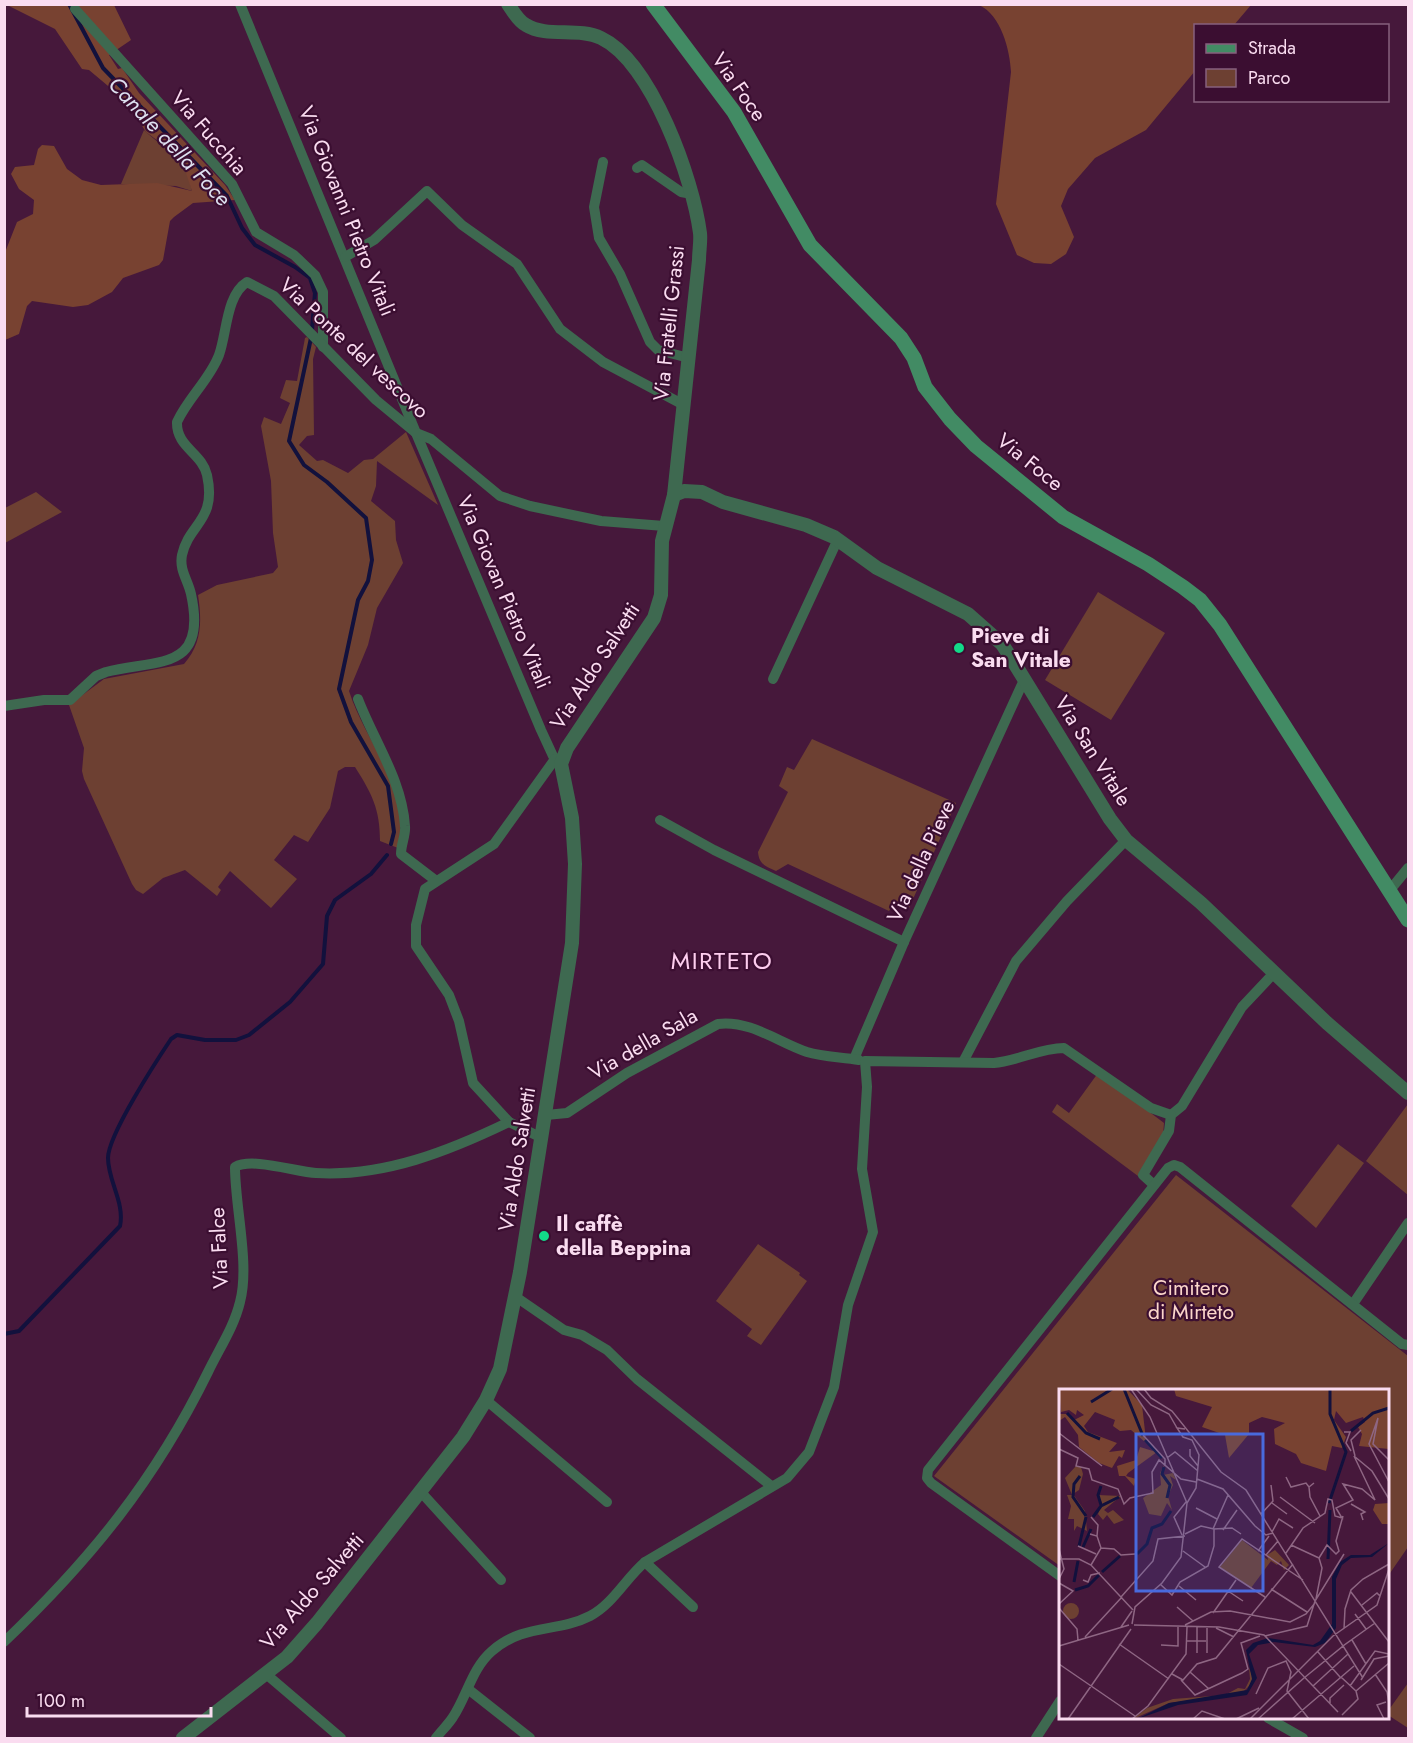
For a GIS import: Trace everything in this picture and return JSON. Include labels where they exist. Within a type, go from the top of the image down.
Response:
[{"type":"main road","name":"Via Foce","points":[[653,4],[734,112],[810,245],[901,338],[914,358],[925,387],[950,419],[976,446],[1063,517],[1148,564],[1200,600],[1220,625],[1408,920]]},
{"type":"street","name":"Via Giovanni Pietro Vitali","points":[[240,4],[416,433]]},
{"type":"street","name":"Via Fratelli Grassi","points":[[508,4],[525,25],[534,29],[582,33],[600,38],[625,57],[664,114],[692,194],[700,235],[674,495]]},
{"type":"street","name":"Via Fucchia","points":[[75,9],[232,184],[256,232],[294,255],[315,275],[323,292],[321,345]]},
{"type":"street","points":[[603,162],[594,207],[599,238],[620,274],[650,342],[658,350],[689,358]]},
{"type":"street","points":[[637,168],[642,165],[681,192],[692,194]]},
{"type":"street","points":[[345,257],[374,240],[427,191],[462,225],[517,264],[560,328],[603,362],[682,404]]},
{"type":"street","name":"Via Ponte del vescovo","points":[[4,706],[44,700],[70,700],[96,676],[106,672],[173,660],[185,650],[193,631],[194,613],[189,588],[181,570],[182,554],[207,511],[209,488],[202,464],[180,439],[177,422],[219,357],[230,311],[240,286],[247,282],[274,296],[376,400],[416,433],[431,439],[491,490],[513,501],[601,521],[664,526]]},
{"type":"street","name":"Via Giovan Pietro Vitali","points":[[416,433],[558,761]]},
{"type":"street","name":"Via San Vitale","points":[[674,495],[684,491],[702,492],[723,502],[806,525],[838,539],[877,568],[968,614],[1002,644],[1110,819],[1126,840],[1201,903],[1327,1023],[1408,1093]]},
{"type":"street","name":"Via Aldo Salvetti","points":[[183,1738],[286,1657],[317,1623],[463,1437],[486,1400],[500,1369],[516,1297],[546,1115],[575,909],[572,818],[558,761],[654,618],[661,596],[664,526],[674,495]]},
{"type":"street","points":[[773,679],[838,539]]},
{"type":"street","name":"Via della Pieve","points":[[860,1060],[904,942],[1024,680]]},
{"type":"street","points":[[358,699],[369,728],[391,768],[403,812],[405,830],[401,854],[435,880]]},
{"type":"street","points":[[542,1138],[509,1122],[473,1083],[463,1051],[459,1021],[449,995],[416,945],[416,925],[425,889],[435,880],[494,844],[558,761]]},
{"type":"street","points":[[660,820],[714,850],[904,942]]},
{"type":"street","points":[[963,1062],[1016,961],[1080,887],[1126,840]]},
{"type":"street","points":[[1390,890],[1408,868]]},
{"type":"street","points":[[1154,1185],[1143,1175],[1169,1131],[1171,1115],[1182,1106],[1242,1007],[1274,973]]},
{"type":"street","name":"Via della Sala","points":[[546,1115],[567,1113],[627,1073],[718,1024],[732,1022],[748,1026],[811,1053],[860,1060],[1013,1062],[1052,1048],[1064,1048],[1151,1108],[1171,1115]]},
{"type":"street","points":[[436,1738],[453,1717],[479,1665],[510,1636],[590,1616],[604,1606],[630,1575],[645,1562],[770,1485],[787,1478],[809,1452],[834,1387],[848,1305],[873,1232],[862,1151],[867,1087],[860,1060]]},
{"type":"street","name":"Via Falce","points":[[4,1642],[55,1593],[109,1532],[188,1413],[231,1328],[243,1287],[235,1167],[241,1163],[253,1163],[315,1173],[346,1174],[380,1169],[450,1148],[509,1122]]},
{"type":"street","points":[[1059,1575],[931,1484],[927,1478],[928,1470],[1167,1168],[1174,1165],[1180,1167],[1402,1344],[1408,1346]]},
{"type":"street","points":[[1353,1304],[1408,1224]]},
{"type":"street","points":[[516,1297],[564,1330],[582,1335],[607,1350],[637,1379],[770,1485]]},
{"type":"street","points":[[486,1400],[607,1502]]},
{"type":"street","points":[[420,1491],[501,1580]]},
{"type":"street","points":[[645,1562],[693,1607]]},
{"type":"street","points":[[266,1674],[341,1738]]},
{"type":"street","points":[[468,1689],[530,1738]]},
{"type":"street","points":[[1036,1738],[1059,1703]]},
{"type":"street","points":[[1270,1719],[1303,1738]]},
{"type":"green space","points":[[144,130],[180,161],[192,191],[176,186],[121,184]]},
{"type":"green space","points":[[307,337],[316,347],[313,359],[314,435],[307,436],[299,445],[317,461],[323,460],[348,473],[364,460],[373,459],[406,432],[438,505],[377,461],[376,486],[371,501],[395,521],[396,540],[403,563],[377,608],[368,645],[349,691],[393,785],[400,825],[398,848],[380,841],[377,811],[370,794],[355,767],[345,767],[338,771],[330,808],[308,842],[294,835],[274,860],[297,879],[271,908],[230,871],[218,887],[221,890],[217,896],[185,870],[163,878],[143,894],[132,884],[84,779],[82,771],[84,748],[69,705],[104,679],[184,664],[194,648],[199,632],[198,595],[217,585],[273,573],[278,567],[273,533],[271,481],[261,426],[264,417],[281,424],[290,403],[280,398],[286,380],[297,381]]},
{"type":"green space","points":[[36,492],[62,512],[5,543],[5,508]]},
{"type":"green space","points":[[1098,592],[1165,633],[1111,720],[1045,680]]},
{"type":"green space","points":[[812,739],[956,803],[909,908],[895,901],[889,911],[788,864],[776,871],[761,862],[758,852],[788,792],[779,786],[787,767],[794,770]]},
{"type":"green space","points":[[1098,1073],[1164,1123],[1163,1136],[1138,1176],[1052,1112],[1057,1104],[1069,1113]]},
{"type":"green space","points":[[1408,1104],[1408,1195],[1366,1161]]},
{"type":"green space","points":[[1338,1144],[1364,1163],[1316,1228],[1291,1206]]},
{"type":"green space","name":"Cimitero di Mirteto","points":[[1176,1175],[1408,1356],[1408,1547],[1389,1575],[1389,1389],[1059,1389],[1059,1565],[934,1476]]},
{"type":"green space","points":[[758,1244],[800,1273],[799,1275],[807,1281],[761,1345],[747,1336],[752,1329],[716,1301]]},
{"type":"green space","points":[[1408,1683],[1408,1728],[1389,1716],[1389,1710]]},
{"type":"shaded area","points":[[5,4],[114,5],[131,40],[109,55],[118,69],[122,68],[139,93],[225,185],[235,200],[193,203],[170,221],[163,260],[159,265],[123,278],[112,292],[88,305],[73,307],[32,301],[27,306],[19,334],[5,340],[4,255],[17,222],[33,214],[34,200],[19,189],[11,174],[15,167],[34,165],[38,149],[42,145],[54,146],[67,169],[82,180],[101,185],[157,183],[192,191],[185,170],[174,153],[146,132],[126,101],[89,70],[82,69],[55,29]]},
{"type":"shaded area","points":[[979,5],[1251,5],[1235,24],[1194,24],[1194,72],[1146,130],[1095,158],[1068,189],[1061,206],[1074,237],[1066,254],[1051,264],[1034,263],[1017,255],[996,204],[1011,72],[1003,34],[987,10]]},
{"type":"waterway","name":"Canale della Foce","points":[[69,4],[103,68],[227,196],[242,228],[255,245],[310,278],[315,293],[312,330]]},
{"type":"waterway","name":"Canale della Foce","points":[[311,338],[289,441],[304,465],[327,482],[366,518],[372,560],[368,581],[358,600],[339,689],[351,722],[388,786],[394,832],[391,844]]},
{"type":"waterway","name":"Canale della Foce","points":[[4,1334],[19,1331],[120,1226],[120,1209],[109,1167],[110,1147],[134,1098],[171,1039],[177,1035],[205,1040],[236,1040],[249,1035],[290,1002],[323,964],[327,916],[335,900],[371,874],[387,855]]},
{"type":"place","name":"Pieve di San Vitale","points":[[959,648]]},
{"type":"place","name":"Il caffè della Beppina","points":[[544,1236]]},
{"type":"district","name":"MIRTETO","points":[[722,961]]}]
